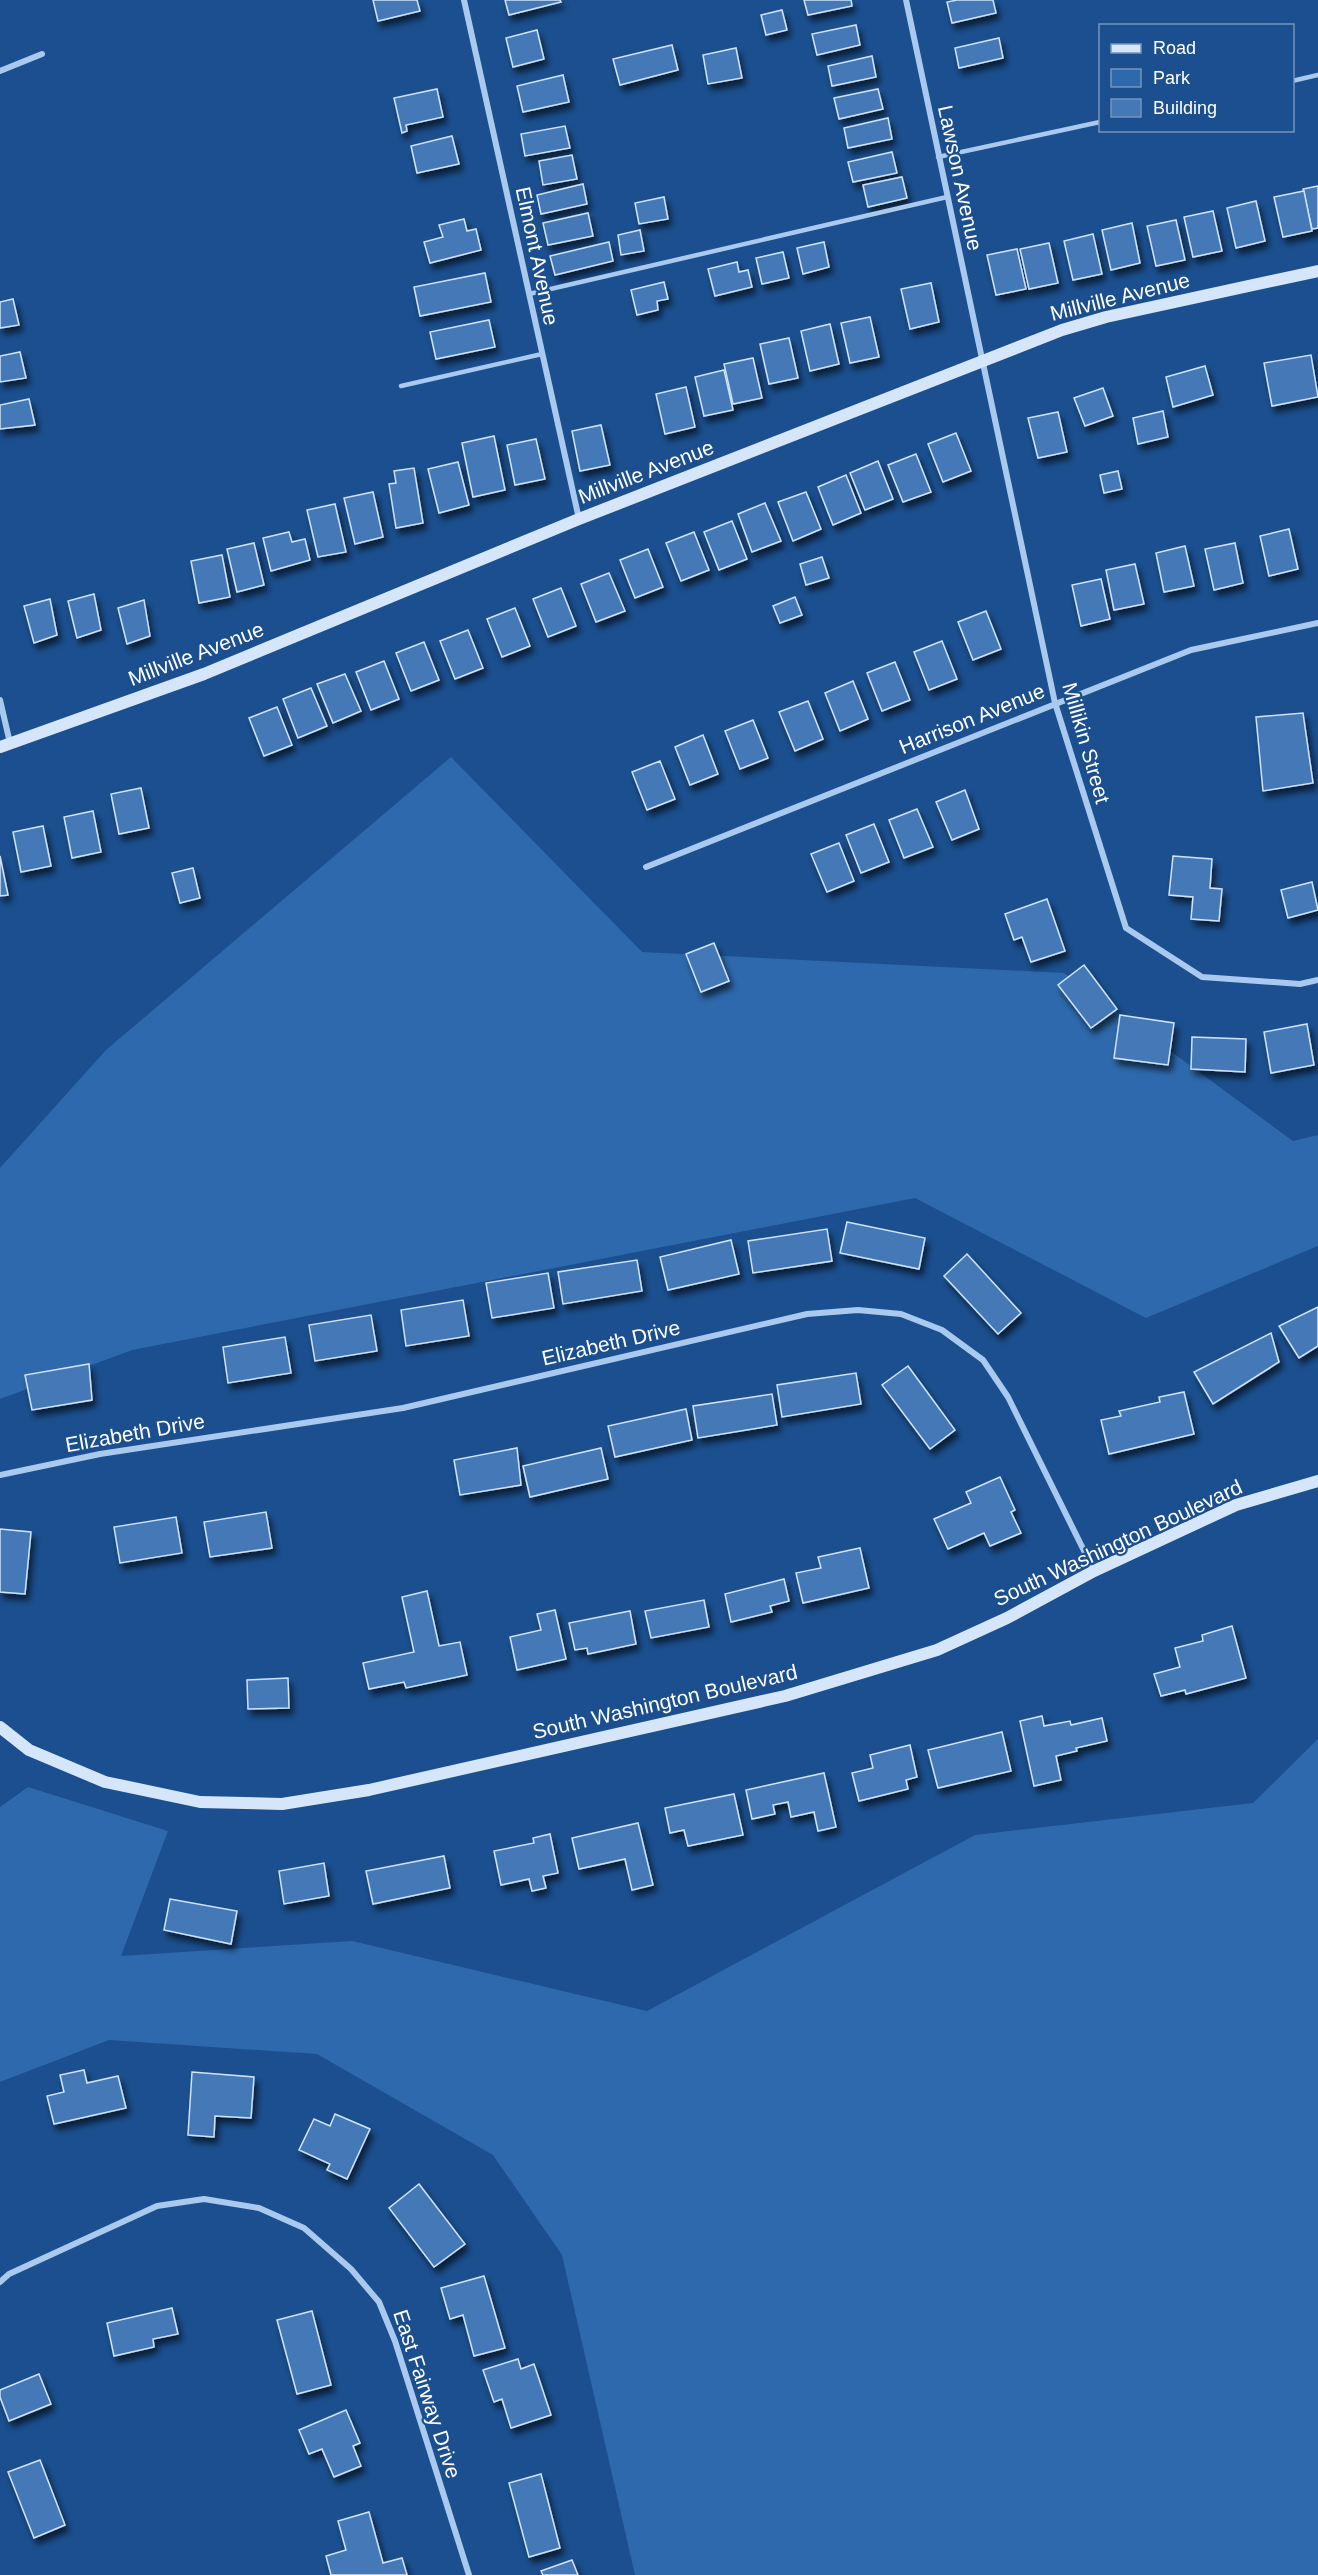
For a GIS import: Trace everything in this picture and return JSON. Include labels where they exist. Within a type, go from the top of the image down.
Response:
[{"type":"main road","name":"Millville Avenue","points":[[5,745],[204,674],[579,519],[1062,330],[1106,317],[1318,271]]},
{"type":"main road","name":"South Washington Boulevard","points":[[0,1727],[29,1749],[105,1782],[200,1802],[282,1803],[369,1790],[785,1696],[937,1650],[1007,1618],[1094,1571],[1236,1505],[1318,1481]]},
{"type":"street","name":"Elmont Avenue","points":[[464,0],[579,519]]},
{"type":"street","name":"Lawson Avenue","points":[[906,0],[982,362]]},
{"type":"street","points":[[0,71],[42,54]]},
{"type":"street","name":"Millikin Street","points":[[982,362],[1055,703],[1126,928],[1202,977],[1300,984],[1318,980]]},
{"type":"street","name":"Harrison Avenue","points":[[646,867],[1191,650],[1318,623]]},
{"type":"street","points":[[0,700],[5,745]]},
{"type":"street","name":"Elizabeth Drive","points":[[0,1475],[100,1454],[403,1408],[807,1314],[858,1310],[902,1314],[942,1330],[983,1360],[1008,1397],[1094,1571]]},
{"type":"street","name":"East Fairway Drive","points":[[0,2282],[9,2274],[157,2206],[204,2199],[259,2208],[304,2228],[351,2269],[379,2302],[395,2341],[469,2575]]},
{"type":"lane","points":[[1294,81],[1318,75]]},
{"type":"lane","points":[[938,157],[1099,122]]},
{"type":"lane","points":[[529,294],[947,197]]},
{"type":"lane","points":[[401,386],[542,354]]},
{"type":"green space","points":[[451,757],[642,952],[1064,973],[1293,1141],[1318,1135],[1318,1246],[1146,1318],[915,1198],[132,1350],[0,1399],[0,1168],[106,1050]]},
{"type":"green space","points":[[1318,1739],[1318,2575],[635,2575],[562,2255],[493,2155],[317,2054],[109,2040],[0,2082],[0,1807],[28,1787],[168,1831],[121,1956],[352,1941],[647,2011],[975,1835],[1253,1803]]},
{"type":"building","points":[[373,0],[417,0],[420,11],[378,21]]},
{"type":"building","points":[[505,0],[560,0],[561,2],[509,15]]},
{"type":"building","points":[[804,0],[851,0],[852,6],[808,15]]},
{"type":"building","points":[[993,0],[996,13],[952,23],[947,2]]},
{"type":"building","points":[[782,10],[787,30],[766,35],[761,15]]},
{"type":"building","points":[[856,25],[860,45],[817,55],[812,34]]},
{"type":"building","points":[[537,30],[544,59],[513,67],[506,38]]},
{"type":"building","points":[[999,38],[1003,58],[959,68],[955,48]]},
{"type":"building","points":[[672,45],[678,70],[620,85],[613,59]]},
{"type":"building","points":[[736,48],[742,78],[708,84],[703,55]]},
{"type":"building","points":[[872,56],[876,77],[832,86],[828,66]]},
{"type":"building","points":[[563,75],[569,102],[523,112],[517,86]]},
{"type":"building","points":[[437,89],[443,117],[406,125],[407,131],[402,133],[394,98]]},
{"type":"building","points":[[878,89],[883,109],[839,119],[834,98]]},
{"type":"building","points":[[888,118],[892,139],[848,148],[844,128]]},
{"type":"building","points":[[565,126],[570,148],[525,156],[521,134]]},
{"type":"building","points":[[452,136],[459,164],[417,173],[411,146]]},
{"type":"building","points":[[892,152],[897,173],[853,182],[848,162]]},
{"type":"building","points":[[572,155],[577,179],[543,185],[539,161]]},
{"type":"building","points":[[902,177],[907,198],[868,207],[863,185]]},
{"type":"building","points":[[583,184],[587,204],[541,214],[537,195]]},
{"type":"building","points":[[1318,186],[1318,228],[1312,229],[1303,189]]},
{"type":"building","points":[[1304,191],[1312,231],[1283,237],[1274,197]]},
{"type":"building","points":[[664,197],[668,219],[639,224],[635,203]]},
{"type":"building","points":[[1256,201],[1265,241],[1236,248],[1227,208]]},
{"type":"building","points":[[1213,211],[1222,251],[1193,257],[1184,217]]},
{"type":"building","points":[[588,213],[593,236],[548,245],[543,223]]},
{"type":"building","points":[[464,219],[467,231],[476,229],[481,250],[430,263],[424,242],[443,237],[439,225]]},
{"type":"building","points":[[1176,220],[1185,260],[1156,266],[1147,226]]},
{"type":"building","points":[[1132,223],[1140,263],[1111,270],[1102,230]]},
{"type":"building","points":[[640,230],[644,251],[621,255],[618,235]]},
{"type":"building","points":[[1093,234],[1102,274],[1073,280],[1064,241]]},
{"type":"building","points":[[609,242],[613,261],[555,275],[550,256]]},
{"type":"building","points":[[824,242],[829,267],[803,274],[797,248]]},
{"type":"building","points":[[1049,243],[1058,283],[1029,289],[1020,249]]},
{"type":"building","points":[[1017,249],[1026,289],[996,295],[987,255]]},
{"type":"building","points":[[783,252],[789,278],[762,284],[756,258]]},
{"type":"building","points":[[737,262],[739,272],[748,270],[752,287],[715,296],[708,269]]},
{"type":"building","points":[[485,273],[491,302],[420,316],[414,287]]},
{"type":"building","points":[[664,282],[668,299],[657,301],[658,310],[637,315],[631,290]]},
{"type":"building","points":[[931,283],[939,322],[910,329],[901,289]]},
{"type":"building","points":[[13,299],[19,325],[0,328],[0,302]]},
{"type":"building","points":[[870,317],[879,357],[850,363],[841,323]]},
{"type":"building","points":[[489,320],[495,347],[436,359],[430,332]]},
{"type":"building","points":[[830,324],[839,364],[810,371],[801,331]]},
{"type":"building","points":[[789,338],[798,378],[769,384],[760,344]]},
{"type":"building","points":[[20,352],[26,378],[0,382],[0,356]]},
{"type":"building","points":[[1311,355],[1318,397],[1272,406],[1264,363]]},
{"type":"building","points":[[753,358],[762,398],[733,404],[724,364]]},
{"type":"building","points":[[1205,366],[1213,395],[1173,407],[1166,377]]},
{"type":"building","points":[[724,370],[733,410],[704,416],[695,377]]},
{"type":"building","points":[[686,387],[695,427],[665,434],[656,394]]},
{"type":"building","points":[[1103,388],[1113,416],[1085,426],[1074,398]]},
{"type":"building","points":[[29,399],[35,425],[0,429],[0,405]]},
{"type":"building","points":[[1163,411],[1168,437],[1138,444],[1133,418]]},
{"type":"building","points":[[1058,412],[1067,452],[1038,458],[1028,418]]},
{"type":"building","points":[[601,425],[610,465],[580,471],[572,431]]},
{"type":"building","points":[[956,433],[971,471],[943,482],[928,444]]},
{"type":"building","points":[[494,436],[505,490],[473,497],[462,443]]},
{"type":"building","points":[[536,439],[545,479],[515,485],[507,445]]},
{"type":"building","points":[[916,454],[931,492],[903,502],[888,465]]},
{"type":"building","points":[[878,461],[893,499],[865,510],[850,473]]},
{"type":"building","points":[[458,462],[469,505],[439,513],[428,469]]},
{"type":"building","points":[[414,468],[423,523],[396,528],[389,484],[396,483],[394,471]]},
{"type":"building","points":[[1118,471],[1122,489],[1104,493],[1100,475]]},
{"type":"building","points":[[846,475],[861,513],[833,525],[818,487]]},
{"type":"building","points":[[373,492],[383,537],[355,544],[344,498]]},
{"type":"building","points":[[806,492],[821,529],[793,541],[778,502]]},
{"type":"building","points":[[765,503],[781,541],[752,552],[738,514]]},
{"type":"building","points":[[335,504],[346,552],[318,557],[307,510]]},
{"type":"building","points":[[732,521],[747,559],[719,570],[704,532]]},
{"type":"building","points":[[1289,529],[1298,569],[1269,576],[1260,536]]},
{"type":"building","points":[[289,532],[292,542],[305,539],[310,560],[271,571],[263,538]]},
{"type":"building","points":[[694,532],[709,570],[681,581],[666,543]]},
{"type":"building","points":[[254,543],[264,585],[237,592],[227,549]]},
{"type":"building","points":[[1235,543],[1243,583],[1214,590],[1205,549]]},
{"type":"building","points":[[1185,546],[1194,586],[1164,592],[1156,553]]},
{"type":"building","points":[[648,549],[663,587],[635,598],[620,560]]},
{"type":"building","points":[[222,555],[230,597],[199,603],[191,561]]},
{"type":"building","points":[[822,557],[829,578],[806,585],[800,564]]},
{"type":"building","points":[[1135,564],[1144,604],[1114,610],[1106,570]]},
{"type":"building","points":[[609,573],[625,611],[596,622],[581,584]]},
{"type":"building","points":[[1101,579],[1110,619],[1081,626],[1072,585]]},
{"type":"building","points":[[561,588],[576,626],[548,637],[533,599]]},
{"type":"building","points":[[94,594],[101,630],[77,638],[68,601]]},
{"type":"building","points":[[795,597],[802,615],[780,623],[773,606]]},
{"type":"building","points":[[50,599],[57,635],[34,643],[24,606]]},
{"type":"building","points":[[144,600],[150,636],[127,644],[118,608]]},
{"type":"building","points":[[515,608],[530,646],[502,657],[487,619]]},
{"type":"building","points":[[986,611],[1001,649],[973,660],[958,622]]},
{"type":"building","points":[[468,630],[483,668],[455,679],[440,641]]},
{"type":"building","points":[[942,641],[957,679],[929,690],[914,652]]},
{"type":"building","points":[[424,642],[439,680],[411,691],[396,653]]},
{"type":"building","points":[[384,661],[399,699],[371,710],[356,672]]},
{"type":"building","points":[[895,662],[910,700],[882,711],[867,673]]},
{"type":"building","points":[[345,674],[361,711],[333,723],[317,684]]},
{"type":"building","points":[[853,681],[868,719],[840,731],[825,693]]},
{"type":"building","points":[[311,688],[327,726],[298,738],[283,699]]},
{"type":"building","points":[[808,701],[823,739],[795,751],[779,712]]},
{"type":"building","points":[[277,707],[292,745],[264,756],[249,718]]},
{"type":"building","points":[[1303,713],[1313,783],[1263,791],[1256,717]]},
{"type":"building","points":[[753,720],[768,758],[740,769],[725,731]]},
{"type":"building","points":[[703,735],[718,774],[690,785],[675,747]]},
{"type":"building","points":[[660,761],[675,799],[647,810],[632,772]]},
{"type":"building","points":[[141,788],[149,828],[119,834],[111,794]]},
{"type":"building","points":[[965,790],[979,829],[952,840],[936,802]]},
{"type":"building","points":[[917,809],[933,847],[904,858],[889,820]]},
{"type":"building","points":[[93,811],[101,852],[72,858],[64,817]]},
{"type":"building","points":[[874,824],[889,862],[861,873],[846,835]]},
{"type":"building","points":[[43,826],[51,866],[21,872],[13,832]]},
{"type":"building","points":[[839,843],[854,881],[827,892],[811,854]]},
{"type":"building","points":[[0,856],[8,895],[0,896]]},
{"type":"building","points":[[1173,856],[1212,859],[1210,888],[1222,889],[1219,921],[1191,919],[1193,897],[1169,895]]},
{"type":"building","points":[[193,868],[200,898],[180,903],[172,873]]},
{"type":"building","points":[[1312,882],[1318,910],[1288,918],[1281,890]]},
{"type":"building","points":[[1047,899],[1065,951],[1031,962],[1022,937],[1014,940],[1005,914]]},
{"type":"building","points":[[714,943],[729,981],[701,992],[686,954]]},
{"type":"building","points":[[1084,965],[1117,1009],[1091,1028],[1058,985]]},
{"type":"building","points":[[1120,1015],[1174,1023],[1168,1065],[1114,1058]]},
{"type":"building","points":[[1307,1024],[1314,1065],[1271,1073],[1264,1032]]},
{"type":"building","points":[[1192,1037],[1246,1039],[1245,1072],[1191,1069]]},
{"type":"building","points":[[847,1222],[925,1238],[919,1269],[840,1253]]},
{"type":"building","points":[[827,1229],[832,1261],[753,1273],[748,1241]]},
{"type":"building","points":[[731,1240],[739,1274],[668,1290],[660,1257]]},
{"type":"building","points":[[967,1254],[1021,1313],[998,1334],[944,1276]]},
{"type":"building","points":[[637,1260],[642,1291],[563,1304],[558,1272]]},
{"type":"building","points":[[548,1273],[554,1308],[492,1318],[486,1283]]},
{"type":"building","points":[[463,1300],[469,1336],[406,1346],[401,1310]]},
{"type":"building","points":[[1318,1307],[1318,1346],[1299,1358],[1279,1326]]},
{"type":"building","points":[[371,1315],[377,1351],[315,1361],[309,1325]]},
{"type":"building","points":[[1271,1333],[1279,1362],[1213,1404],[1194,1372]]},
{"type":"building","points":[[285,1337],[291,1373],[228,1383],[223,1347]]},
{"type":"building","points":[[89,1364],[92,1400],[32,1410],[25,1375]]},
{"type":"building","points":[[908,1366],[955,1430],[930,1449],[882,1385]]},
{"type":"building","points":[[856,1373],[861,1404],[782,1417],[777,1385]]},
{"type":"building","points":[[1184,1392],[1194,1434],[1109,1454],[1101,1420],[1121,1416],[1119,1411],[1160,1402],[1159,1397]]},
{"type":"building","points":[[772,1394],[777,1425],[698,1438],[693,1406]]},
{"type":"building","points":[[686,1409],[692,1440],[615,1457],[608,1426]]},
{"type":"building","points":[[517,1448],[521,1485],[460,1495],[454,1460]]},
{"type":"building","points":[[601,1448],[608,1479],[530,1497],[523,1466]]},
{"type":"building","points":[[1000,1477],[1015,1510],[1011,1512],[1021,1533],[990,1546],[984,1533],[948,1549],[934,1519],[971,1503],[966,1492]]},
{"type":"building","points":[[266,1512],[272,1548],[210,1557],[204,1522]]},
{"type":"building","points":[[176,1517],[182,1553],[120,1563],[114,1527]]},
{"type":"building","points":[[0,1529],[31,1532],[25,1594],[0,1592]]},
{"type":"building","points":[[860,1548],[869,1588],[803,1603],[796,1573],[821,1568],[818,1557]]},
{"type":"building","points":[[784,1579],[789,1601],[770,1606],[772,1612],[731,1622],[725,1594]]},
{"type":"building","points":[[427,1591],[439,1646],[460,1642],[467,1675],[406,1688],[404,1682],[369,1689],[363,1663],[414,1652],[402,1597]]},
{"type":"building","points":[[704,1600],[709,1627],[651,1638],[645,1611]]},
{"type":"building","points":[[555,1610],[566,1659],[517,1670],[510,1637],[541,1630],[537,1614]]},
{"type":"building","points":[[630,1611],[636,1644],[588,1654],[587,1648],[575,1650],[569,1623]]},
{"type":"building","points":[[1232,1626],[1246,1678],[1186,1694],[1185,1690],[1161,1696],[1154,1674],[1180,1667],[1175,1648],[1203,1641],[1202,1635]]},
{"type":"building","points":[[288,1678],[289,1708],[248,1709],[247,1680]]},
{"type":"building","points":[[1042,1716],[1044,1726],[1070,1721],[1071,1725],[1102,1718],[1107,1741],[1076,1748],[1077,1751],[1056,1756],[1061,1780],[1034,1786],[1020,1721]]},
{"type":"building","points":[[1002,1732],[1011,1771],[938,1788],[928,1750]]},
{"type":"building","points":[[910,1745],[917,1777],[906,1780],[908,1789],[859,1801],[852,1773],[873,1768],[870,1755]]},
{"type":"building","points":[[824,1773],[836,1827],[818,1831],[814,1812],[791,1817],[788,1802],[773,1805],[775,1814],[752,1819],[746,1790]]},
{"type":"building","points":[[734,1794],[743,1835],[688,1846],[684,1830],[670,1833],[665,1808]]},
{"type":"building","points":[[638,1823],[653,1885],[632,1890],[625,1859],[579,1869],[572,1838]]},
{"type":"building","points":[[550,1834],[558,1873],[543,1876],[546,1888],[532,1891],[529,1879],[501,1885],[494,1851],[534,1843],[533,1838]]},
{"type":"building","points":[[444,1856],[450,1888],[373,1904],[366,1871]]},
{"type":"building","points":[[324,1863],[329,1896],[284,1904],[279,1871]]},
{"type":"building","points":[[170,1899],[237,1911],[231,1944],[164,1930]]},
{"type":"building","points":[[84,2070],[87,2083],[118,2076],[126,2108],[54,2124],[47,2096],[64,2092],[60,2075]]},
{"type":"building","points":[[192,2072],[254,2077],[251,2118],[215,2116],[214,2137],[188,2135]]},
{"type":"building","points":[[335,2114],[370,2129],[347,2179],[327,2170],[330,2164],[299,2150],[314,2119],[330,2126]]},
{"type":"building","points":[[419,2184],[465,2244],[434,2267],[389,2208]]},
{"type":"building","points":[[484,2276],[505,2348],[474,2356],[463,2315],[450,2319],[441,2288]]},
{"type":"building","points":[[172,2308],[178,2334],[153,2339],[154,2347],[114,2356],[107,2323]]},
{"type":"building","points":[[312,2311],[331,2385],[297,2394],[277,2320]]},
{"type":"building","points":[[518,2359],[521,2369],[534,2364],[551,2415],[511,2428],[502,2399],[494,2402],[483,2370]]},
{"type":"building","points":[[39,2374],[51,2404],[9,2421],[0,2397],[0,2390]]},
{"type":"building","points":[[346,2410],[360,2443],[353,2446],[361,2466],[334,2477],[322,2449],[309,2454],[299,2430]]},
{"type":"building","points":[[40,2460],[65,2525],[34,2538],[8,2472]]},
{"type":"building","points":[[541,2474],[560,2548],[529,2557],[509,2483]]},
{"type":"building","points":[[369,2512],[383,2563],[402,2558],[407,2575],[331,2575],[326,2556],[346,2550],[338,2521]]},
{"type":"building","points":[[572,2560],[578,2575],[543,2575],[541,2571]]}]
